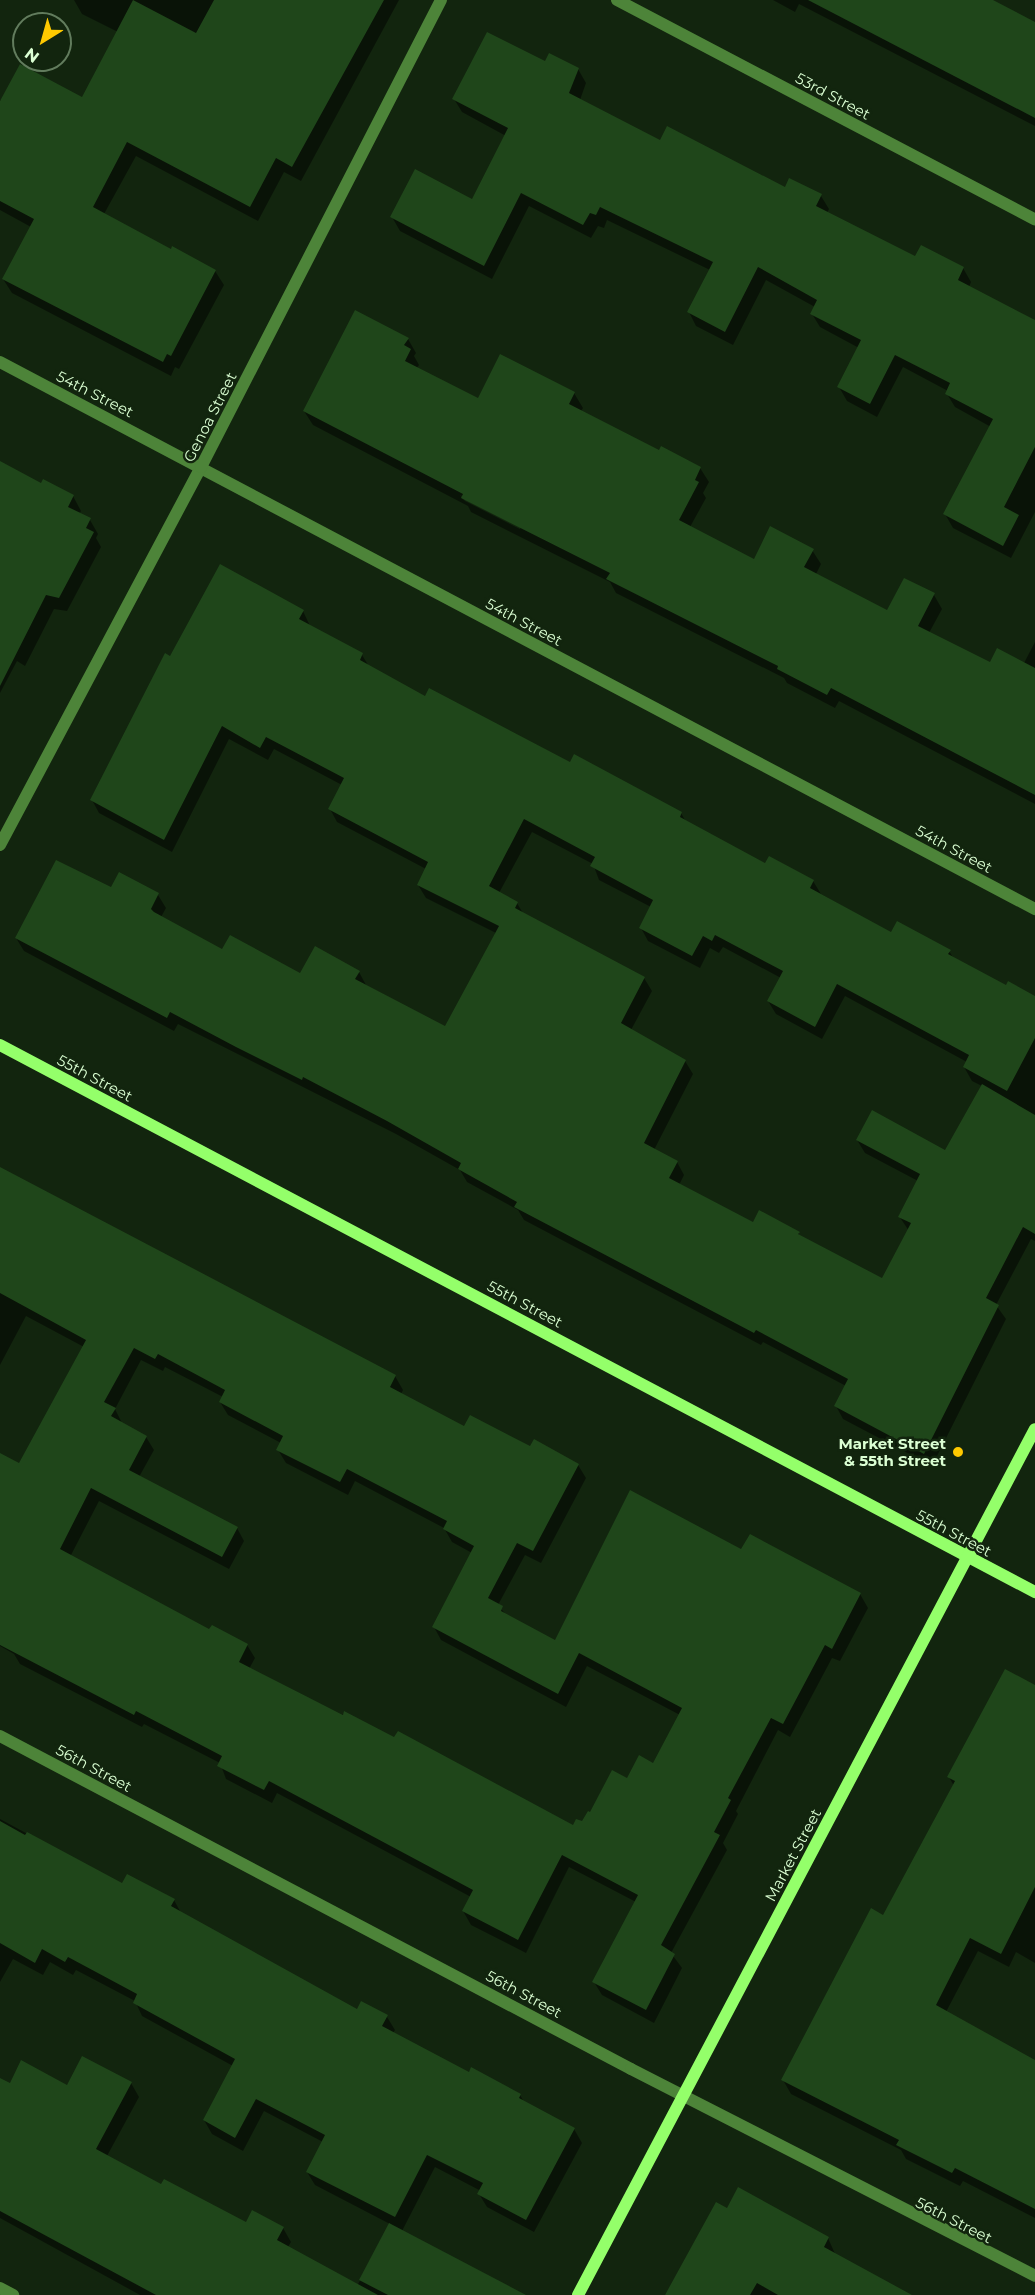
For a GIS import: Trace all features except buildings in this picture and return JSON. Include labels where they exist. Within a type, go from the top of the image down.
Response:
[{"type":"street","name":"Genoa Street","points":[[0,845],[201,467],[441,0]]},
{"type":"street","name":"53rd Street","points":[[616,0],[1035,219]]},
{"type":"street","name":"54th Street","points":[[0,362],[1035,909]]},
{"type":"street","name":"55th Street","points":[[0,1045],[1035,1592]]},
{"type":"street","name":"Market Street","points":[[578,2295],[1035,1429]]},
{"type":"street","name":"56th Street","points":[[0,1736],[683,2096],[1035,2276]]},
{"type":"street","points":[[0,2288],[13,2295]]},
{"type":"place","name":"Market Street & 55th Street","points":[[958,1452]]}]
